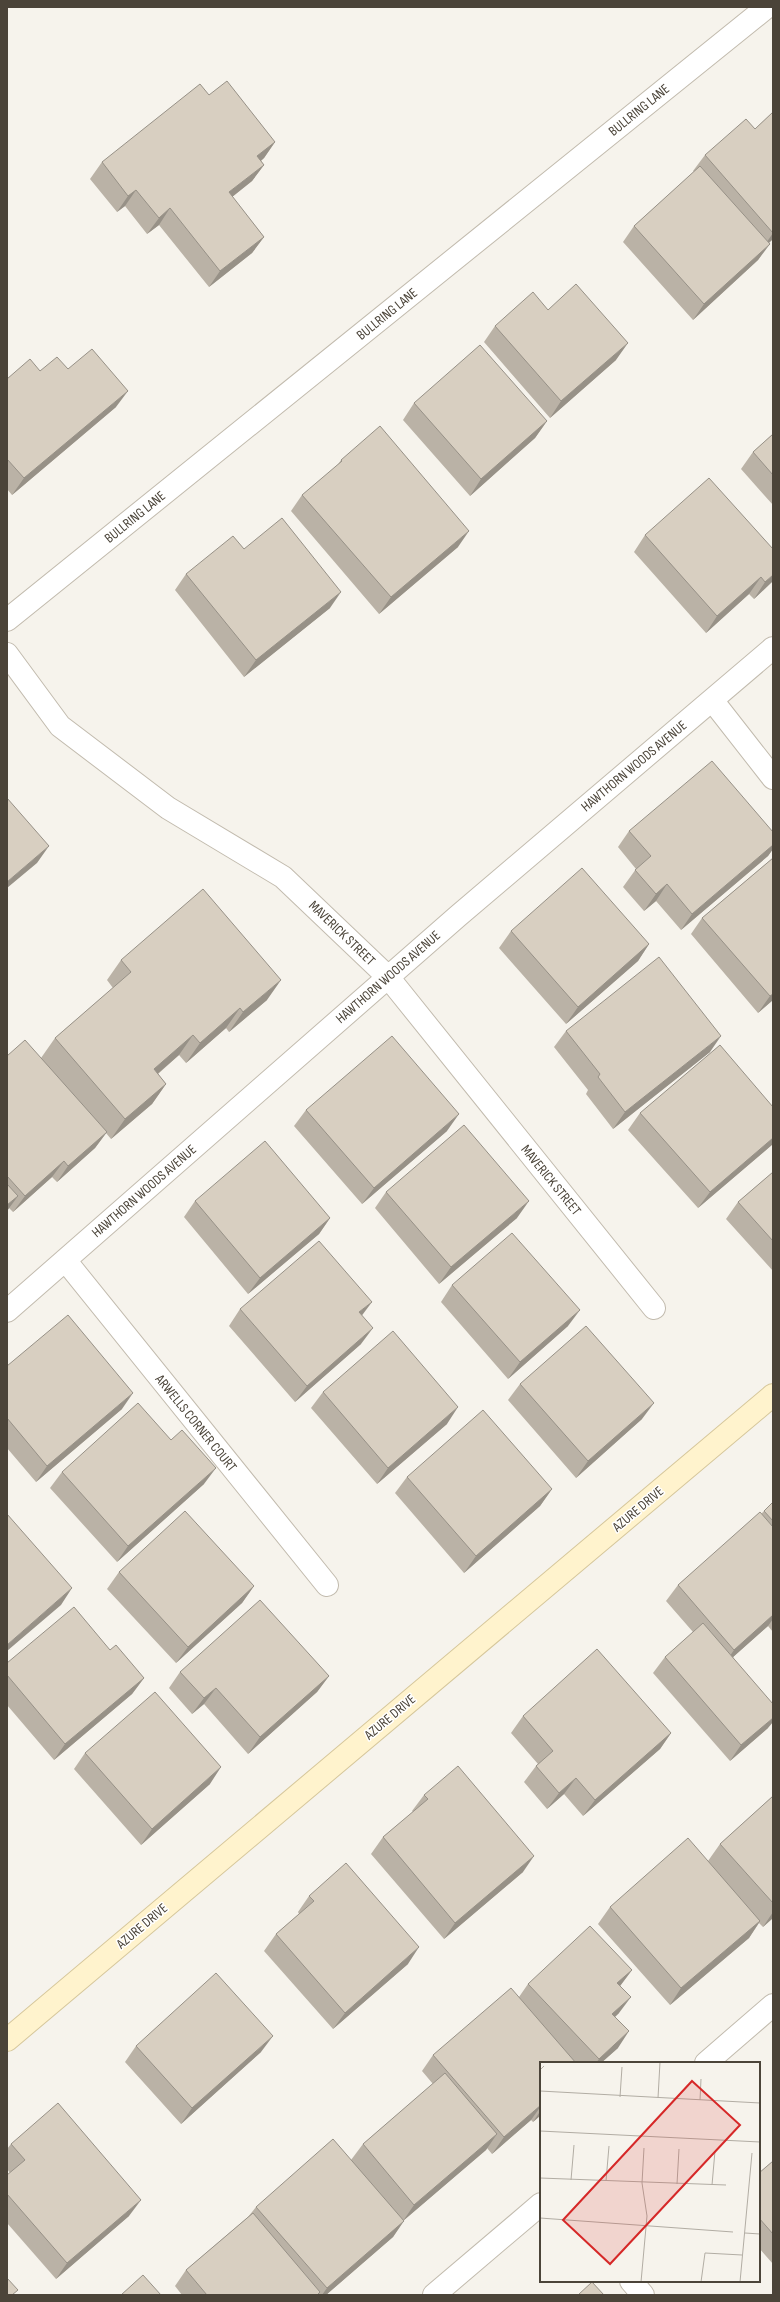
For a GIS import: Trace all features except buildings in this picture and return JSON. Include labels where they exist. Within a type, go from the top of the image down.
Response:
[{"type":"street","name":"BULLRING LANE","points":[[7,620],[767,7]]},
{"type":"street","name":"HAWTHORN WOODS AVENUE","points":[[7,1311],[388,977],[773,648]]},
{"type":"street","name":"MAVERICK STREET","points":[[7,654],[60,726],[168,808],[283,877],[388,977],[654,1308]]},
{"type":"street","points":[[712,700],[773,778]]},
{"type":"street","name":"ARWELLS CORNER COURT","points":[[65,1260],[327,1585]]},
{"type":"street","name":"AZURE DRIVE","points":[[7,2040],[773,1395]]},
{"type":"street","points":[[707,2062],[773,2005]]},
{"type":"street","points":[[434,2295],[540,2205]]},
{"type":"street","points":[[632,2282],[643,2295]]}]
